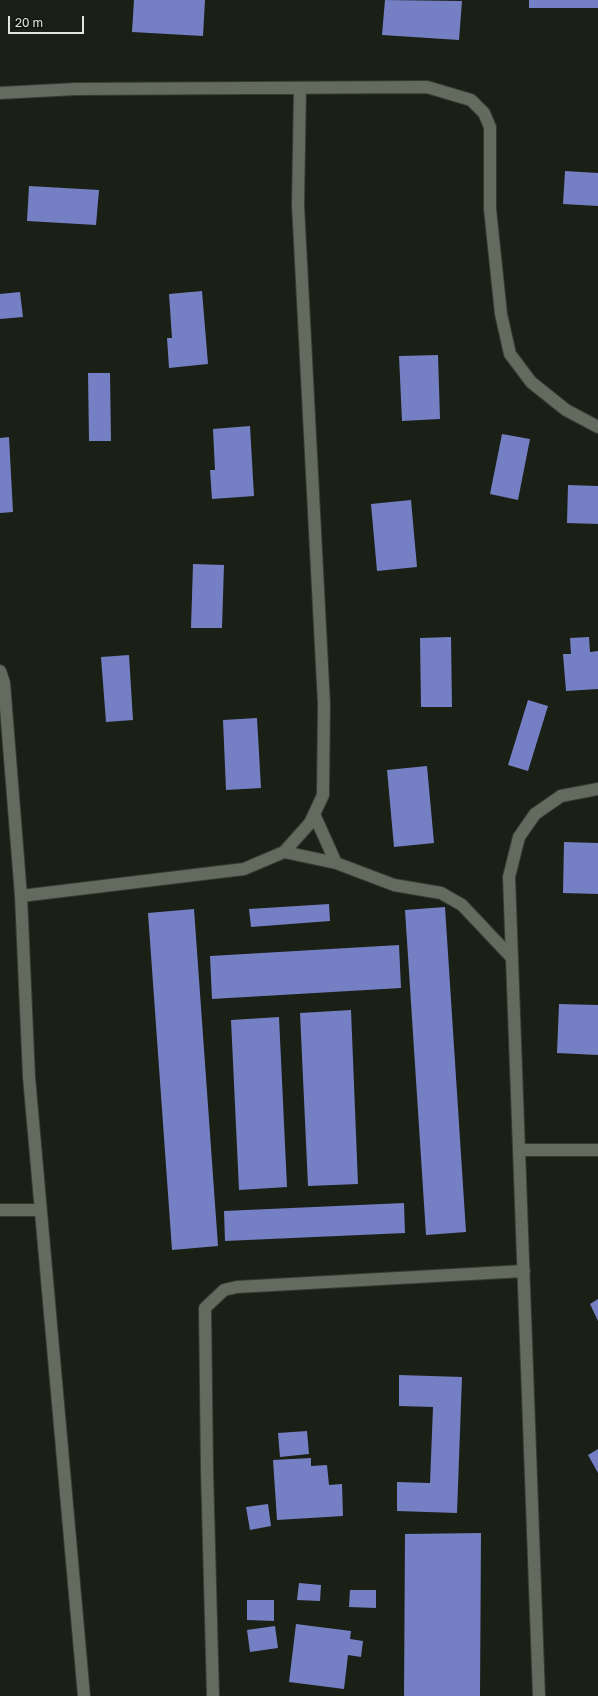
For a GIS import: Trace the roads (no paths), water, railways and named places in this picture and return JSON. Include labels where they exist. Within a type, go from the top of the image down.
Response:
[{"type":"street","points":[[0,94],[76,89],[300,89],[366,86],[427,87],[471,100],[484,112],[490,127],[490,209],[501,314],[510,354],[531,382],[566,410],[598,427]]},
{"type":"street","points":[[20,896],[244,869],[284,852],[310,823],[323,796],[324,704],[298,205],[300,89]]},
{"type":"street","points":[[0,671],[4,683],[20,896],[29,1077],[84,1696]]},
{"type":"street","points":[[539,1696],[509,877],[519,837],[535,814],[561,796],[598,789]]},
{"type":"street","points":[[314,814],[336,863]]},
{"type":"street","points":[[284,852],[336,863],[394,885],[441,893],[462,905],[512,958]]},
{"type":"street","points":[[519,1150],[598,1150]]},
{"type":"street","points":[[0,1210],[40,1210]]},
{"type":"street","points":[[213,1696],[207,1470],[205,1308],[224,1290],[237,1287],[524,1271]]}]
